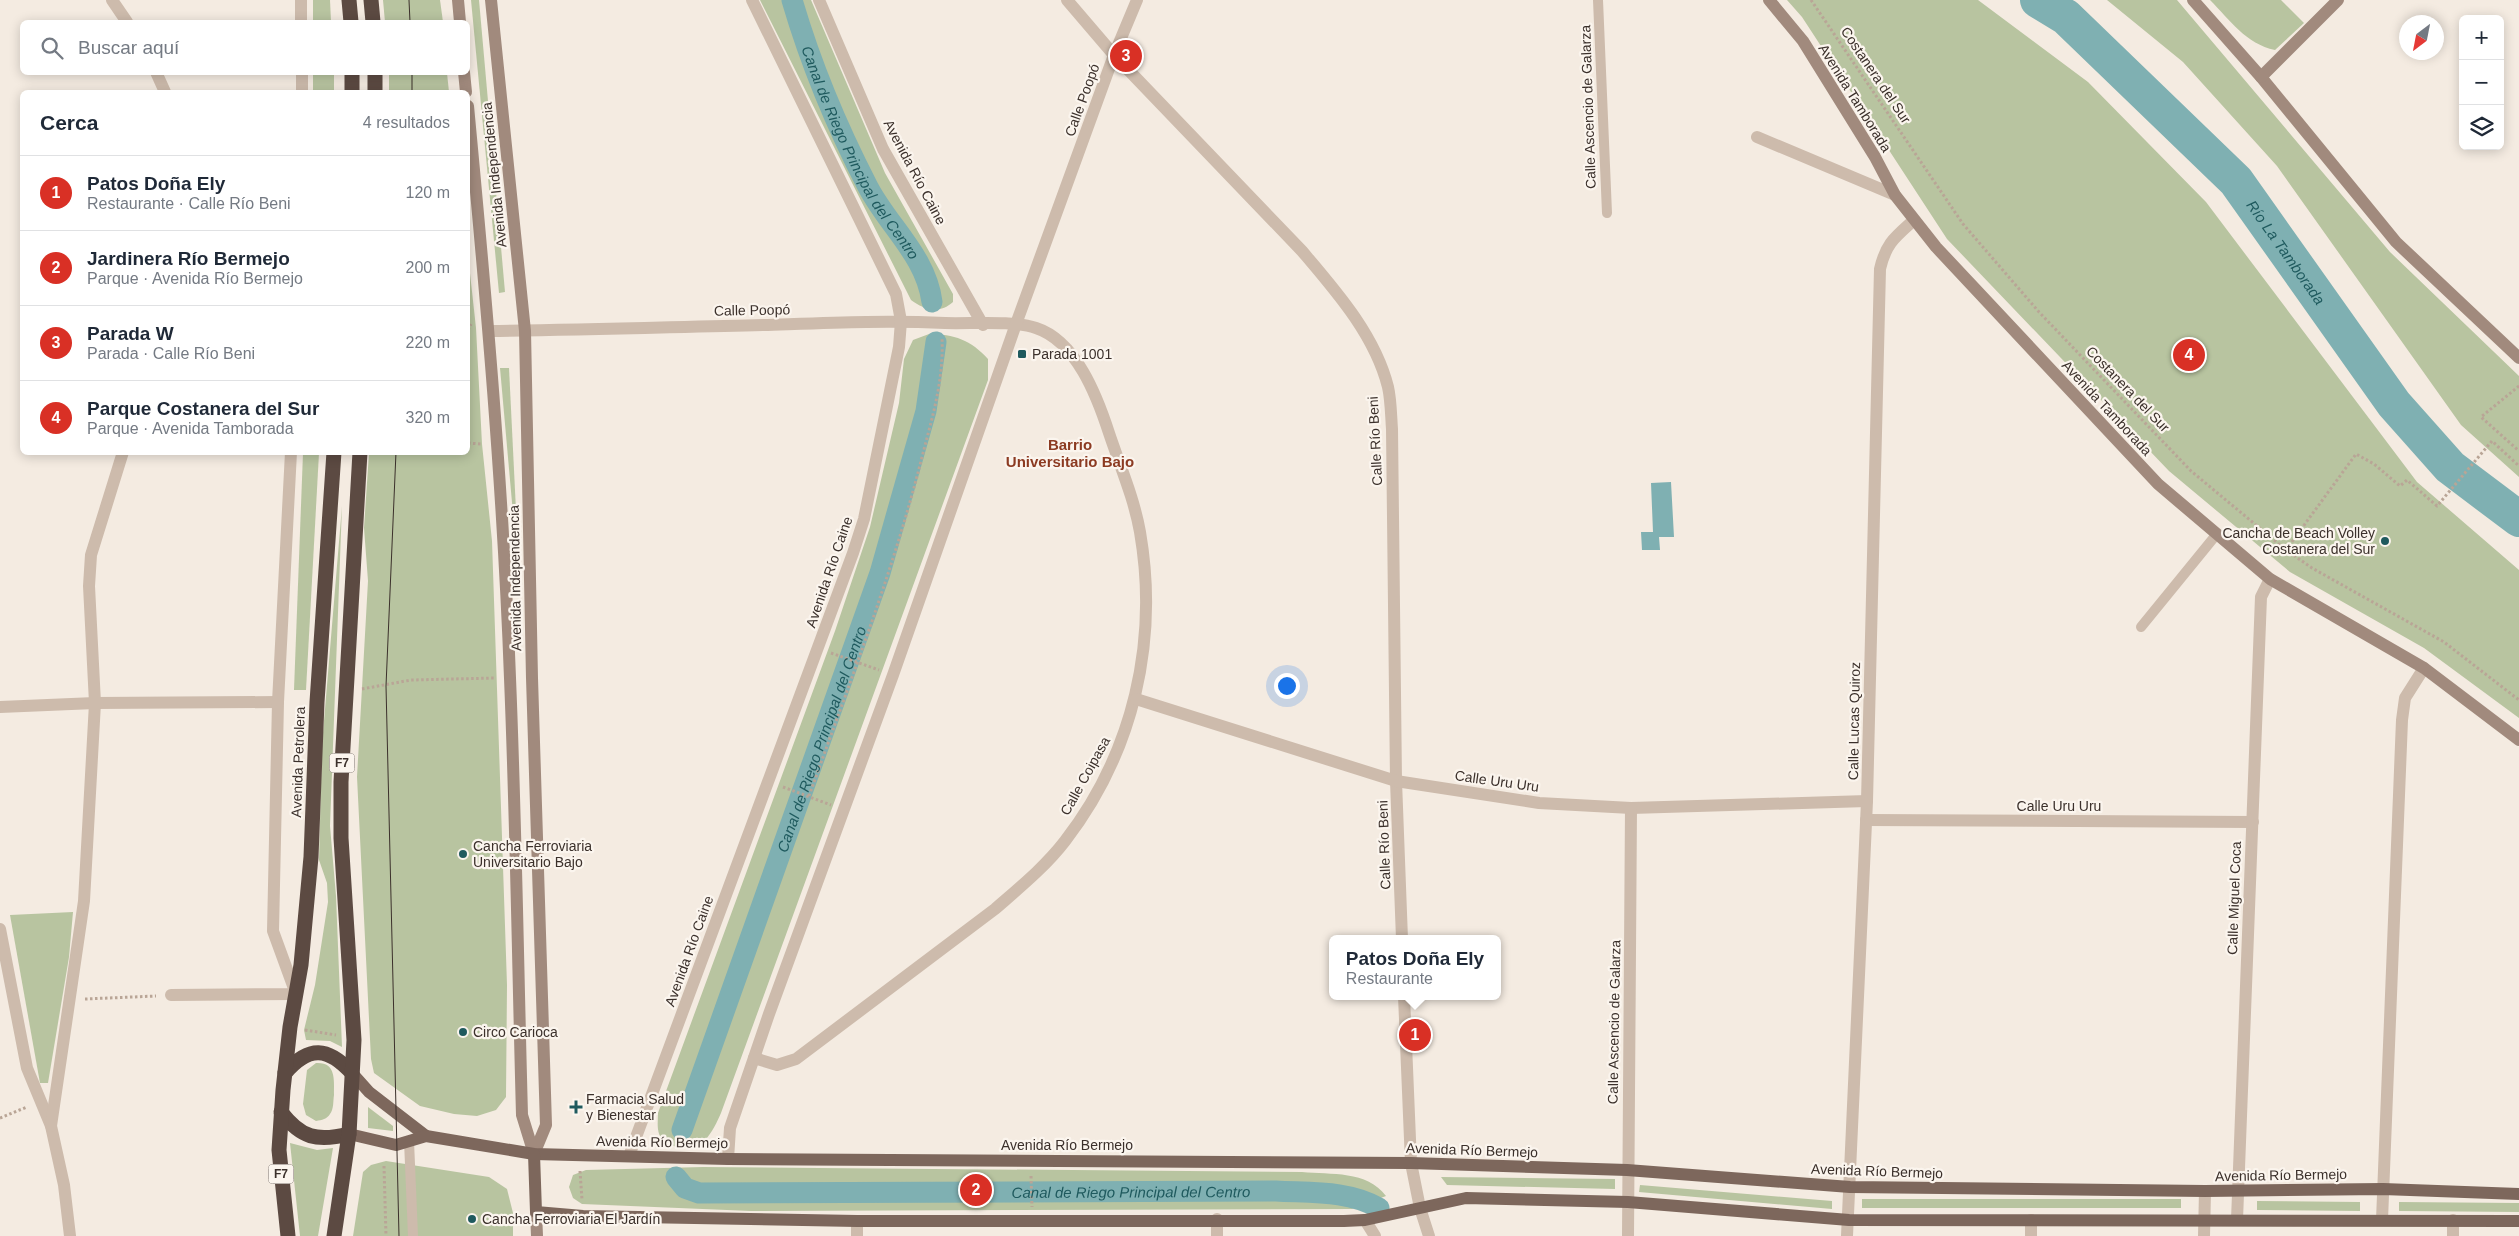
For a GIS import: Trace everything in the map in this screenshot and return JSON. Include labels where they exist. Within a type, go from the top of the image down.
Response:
[{"type":"highway","points":[[349,0],[351,20]]},
{"type":"highway","points":[[371,0],[373,20]]},
{"type":"highway","points":[[352,75],[352,90]]},
{"type":"highway","points":[[375,75],[375,90]]},
{"type":"highway","name":"Avenida Petrolera","points":[[285,1073],[300,965],[311,857],[317,702],[334,455]]},
{"type":"highway","name":"F7","points":[[334,1236],[348,1134],[354,1040],[341,838],[341,782],[360,455]]},
{"type":"highway","points":[[285,1073],[301,1057],[320,1052],[333,1055],[352,1073]]},
{"type":"highway","name":"F7","points":[[285,1073],[278,1150],[288,1236]]},
{"type":"highway","points":[[281,1112],[291,1125],[302,1134],[317,1138],[333,1138],[348,1134]]},
{"type":"main road","points":[[458,0],[460,20]]},
{"type":"main road","name":"Avenida Independencia","points":[[491,0],[525,331],[532,687],[546,1125],[534,1154]]},
{"type":"main road","name":"Avenida Tamborada","points":[[1769,0],[1803,41],[1895,195],[1914,220],[1936,247],[2158,484],[2270,579],[2424,668],[2519,740]]},
{"type":"main road","points":[[2192,0],[2262,77],[2396,242],[2519,358]]},
{"type":"main road","points":[[2262,77],[2338,0]]},
{"type":"main road","name":"Avenida Independencia","points":[[464,75],[466,90]]},
{"type":"main road","name":"Avenida Independencia","points":[[470,127],[489,331],[510,678],[522,1115],[534,1154],[537,1236]]},
{"type":"main road","name":"Avenida Río Bermejo","points":[[352,1073],[370,1092],[426,1136]]},
{"type":"main road","name":"Avenida Río Bermejo","points":[[348,1134],[396,1145],[426,1136],[534,1154],[728,1158],[1411,1163],[1627,1170],[1850,1187],[2205,1191],[2383,1189],[2519,1194]]},
{"type":"main road","points":[[536,1212],[583,1216],[857,1221],[1365,1220],[1466,1198],[1628,1202],[1848,1220],[2519,1221]]},
{"type":"street","points":[[112,0],[126,20]]},
{"type":"street","points":[[301,0],[301,20]]},
{"type":"street","name":"Avenida Río Caine","points":[[629,1156],[853,554],[864,519],[892,384],[901,321],[896,294],[886,272],[752,0]]},
{"type":"street","name":"Avenida Río Caine","points":[[819,0],[883,149],[983,324]]},
{"type":"street","name":"Calle Río Beni","points":[[1067,0],[1114,55],[1308,258],[1356,320],[1376,354],[1388,388],[1392,429],[1396,781],[1402,935]]},
{"type":"street","name":"Calle Poopó","points":[[754,1058],[1016,324],[1114,55],[1137,0]]},
{"type":"street","points":[[157,75],[164,90]]},
{"type":"street","points":[[302,75],[302,90]]},
{"type":"street","points":[[1757,137],[1895,195]]},
{"type":"street","name":"Calle Lucas Quiroz","points":[[1848,1236],[1867,800],[1880,269],[1884,251],[1892,238],[1914,220]]},
{"type":"street","name":"Calle Poopó","points":[[489,331],[901,321],[1016,324]]},
{"type":"street","name":"Calle Coipasa","points":[[754,1058],[777,1065],[796,1060],[995,909],[1024,884],[1064,842],[1084,812],[1122,744],[1136,699],[1144,653],[1146,610],[1144,565],[1131,496],[1105,420],[1073,354],[1044,332],[1016,324]]},
{"type":"street","points":[[51,1126],[84,902],[96,703],[89,586],[91,555],[122,455]]},
{"type":"street","points":[[172,995],[296,994],[273,931],[278,702],[292,455]]},
{"type":"street","name":"Calle Miguel Coca","points":[[2238,1220],[2237,1190],[2262,597],[2270,579]]},
{"type":"street","points":[[2382,1220],[2402,720],[2405,698],[2424,668]]},
{"type":"street","name":"Calle Uru Uru","points":[[1136,699],[1396,781],[1539,802],[1631,808],[1867,800]]},
{"type":"street","points":[[0,706],[96,703],[278,702]]},
{"type":"street","name":"Calle Ascencio de Galarza","points":[[1628,1236],[1631,808]]},
{"type":"street","name":"Calle Uru Uru","points":[[1866,820],[2253,822]]},
{"type":"street","points":[[0,929],[27,1068],[51,1126],[64,1185],[70,1236]]},
{"type":"street","points":[[1404,1000],[1411,1163],[1420,1208],[1429,1236]]},
{"type":"street","points":[[728,1158],[730,1128],[754,1058]]},
{"type":"street","points":[[2204,1236],[2205,1191]]},
{"type":"street","points":[[1217,1219],[1217,1236]]},
{"type":"street","points":[[1365,1220],[1374,1236]]},
{"type":"street","points":[[2031,1220],[2031,1236]]},
{"type":"street","points":[[2454,1220],[2454,1236]]},
{"type":"street","points":[[857,1221],[857,1236]]},
{"type":"lane","name":"Calle Ascencio de Galarza","points":[[1598,0],[1607,213]]},
{"type":"lane","points":[[2141,628],[2216,535]]},
{"type":"lane","points":[[409,1140],[412,1236]]},
{"type":"path","name":"Costanera del Sur","points":[[1811,0],[1963,224],[2039,312],[2191,471],[2286,550],[2312,568],[2444,642],[2519,700]]},
{"type":"path","points":[[808,796],[890,568],[915,484],[943,367],[942,337]]},
{"type":"path","points":[[2519,386],[2481,417],[2519,451]]},
{"type":"path","points":[[2286,550],[2356,454],[2374,464],[2400,486],[2407,480],[2437,506],[2492,441],[2519,466]]},
{"type":"path","points":[[470,444],[482,444]]},
{"type":"path","points":[[838,656],[882,671]]},
{"type":"path","points":[[362,689],[411,680],[498,678]]},
{"type":"path","points":[[788,789],[833,806]]},
{"type":"path","points":[[70,999],[172,995]]},
{"type":"path","points":[[304,1030],[342,1036]]},
{"type":"path","points":[[0,1118],[40,1101]]},
{"type":"path","points":[[384,1166],[386,1236]]},
{"type":"path","points":[[580,1171],[582,1204]]},
{"type":"path","points":[[1031,1179],[1032,1199]]},
{"type":"green space","points":[[313,0],[330,0],[331,20],[313,20]]},
{"type":"green space","points":[[383,0],[440,0],[443,20],[385,20]]},
{"type":"green space","points":[[471,0],[479,0],[505,292],[499,293]]},
{"type":"green space","points":[[760,0],[811,0],[885,173],[953,294],[953,302],[948,306],[932,309],[921,306],[911,300]]},
{"type":"green space","points":[[1787,0],[1978,0],[2088,82],[2206,202],[2417,482],[2519,570],[2519,718],[2424,648],[2290,572],[2169,471],[1947,239],[1802,17]]},
{"type":"green space","points":[[2107,0],[2177,0],[2390,252],[2519,376],[2519,477],[2461,425],[2277,166],[2183,62]]},
{"type":"green space","points":[[2210,0],[2281,0],[2304,23],[2275,50],[2247,37]]},
{"type":"green space","points":[[313,75],[334,75],[334,90],[313,90]]},
{"type":"green space","points":[[389,75],[447,75],[449,90],[389,90]]},
{"type":"green space","points":[[470,273],[476,328],[482,444],[492,541],[507,985],[506,1097],[496,1110],[477,1116],[454,1114],[420,1106],[374,1073],[371,1059],[357,777],[368,581],[364,528],[369,455],[470,455]]},
{"type":"green space","points":[[929,334],[946,335],[961,339],[982,352],[988,359],[988,380],[721,1113],[705,1140],[695,1146],[677,1147],[666,1143],[662,1139],[659,1133],[658,1113],[835,631],[870,527],[899,403],[904,359],[913,340]]},
{"type":"green space","points":[[500,368],[509,368],[520,592]]},
{"type":"green space","points":[[303,455],[319,455],[306,690],[294,690]]},
{"type":"green space","points":[[342,506],[330,826],[336,896],[342,1047],[330,1041],[306,1040],[304,1030],[315,985],[328,902],[327,883],[319,860],[322,745]]},
{"type":"green space","points":[[73,912],[69,957],[48,1083],[40,1083],[10,915]]},
{"type":"green space","points":[[316,1063],[323,1063],[330,1068],[334,1078],[334,1089],[333,1105],[329,1116],[316,1121],[306,1115],[303,1104],[307,1070]]},
{"type":"green space","points":[[368,1107],[393,1126],[393,1131],[368,1128]]},
{"type":"green space","points":[[290,1143],[317,1150],[333,1148],[318,1236],[300,1236]]},
{"type":"green space","points":[[386,1161],[489,1177],[507,1189],[513,1213],[513,1236],[353,1236],[363,1172],[371,1165]]},
{"type":"green space","points":[[703,1167],[1302,1172],[1348,1175],[1359,1178],[1378,1188],[1386,1196],[1352,1209],[751,1211],[582,1204],[573,1198],[569,1187],[573,1175],[586,1170]]},
{"type":"green space","points":[[1441,1177],[1615,1179],[1615,1189],[1447,1185]]},
{"type":"green space","points":[[1640,1185],[1832,1201],[1832,1209],[1639,1192]]},
{"type":"green space","points":[[1862,1199],[2181,1199],[2181,1208],[1862,1208]]},
{"type":"green space","points":[[2257,1201],[2360,1202],[2360,1211],[2257,1210]]},
{"type":"green space","points":[[2399,1202],[2519,1203],[2519,1212],[2399,1211]]},
{"type":"water","points":[[1671,482],[1674,537],[1659,537],[1660,550],[1642,550],[1641,532],[1653,532],[1651,483]]},
{"type":"waterway","name":"Canal de Riego Principal del Centro","points":[[792,0],[816,72],[846,142],[877,202],[915,256],[928,285],[932,302]]},
{"type":"waterway","name":"Río La Tamborada","points":[[2038,0],[2066,17],[2236,181],[2394,404],[2450,467],[2519,519]]},
{"type":"waterway","name":"Canal de Riego Principal del Centro","points":[[682,1130],[880,573],[926,411],[936,342]]},
{"type":"waterway","name":"Canal de Riego Principal del Centro","points":[[676,1177],[685,1188],[699,1193],[1276,1191],[1342,1195],[1367,1202],[1379,1208]]},
{"type":"tram line","points":[[409,0],[410,20]]},
{"type":"tram line","points":[[412,75],[412,90]]},
{"type":"tram line","points":[[396,455],[386,686],[399,1236]]},
{"type":"place","name":"Parada W","points":[[1126,56]]},
{"type":"place","name":"Parada 1001","points":[[1022,354]]},
{"type":"place","name":"Parque Costanera del Sur","points":[[2189,355]]},
{"type":"place","name":"Cancha de Beach Volley Costanera del Sur","points":[[2385,541]]},
{"type":"place","name":"Cancha Ferroviaria Universitario Bajo","points":[[463,854]]},
{"type":"place","name":"Circo Carioca","points":[[463,1032]]},
{"type":"place","name":"Patos Doña Ely","points":[[1415,1035]]},
{"type":"place","name":"Farmacia Salud y Bienestar","points":[[576,1107]]},
{"type":"place","name":"Jardinera Río Bermejo","points":[[976,1190]]},
{"type":"place","name":"Cancha Ferroviaria El Jardín","points":[[472,1219]]},
{"type":"district","name":"Barrio Universitario Bajo","points":[[1070,452]]}]
